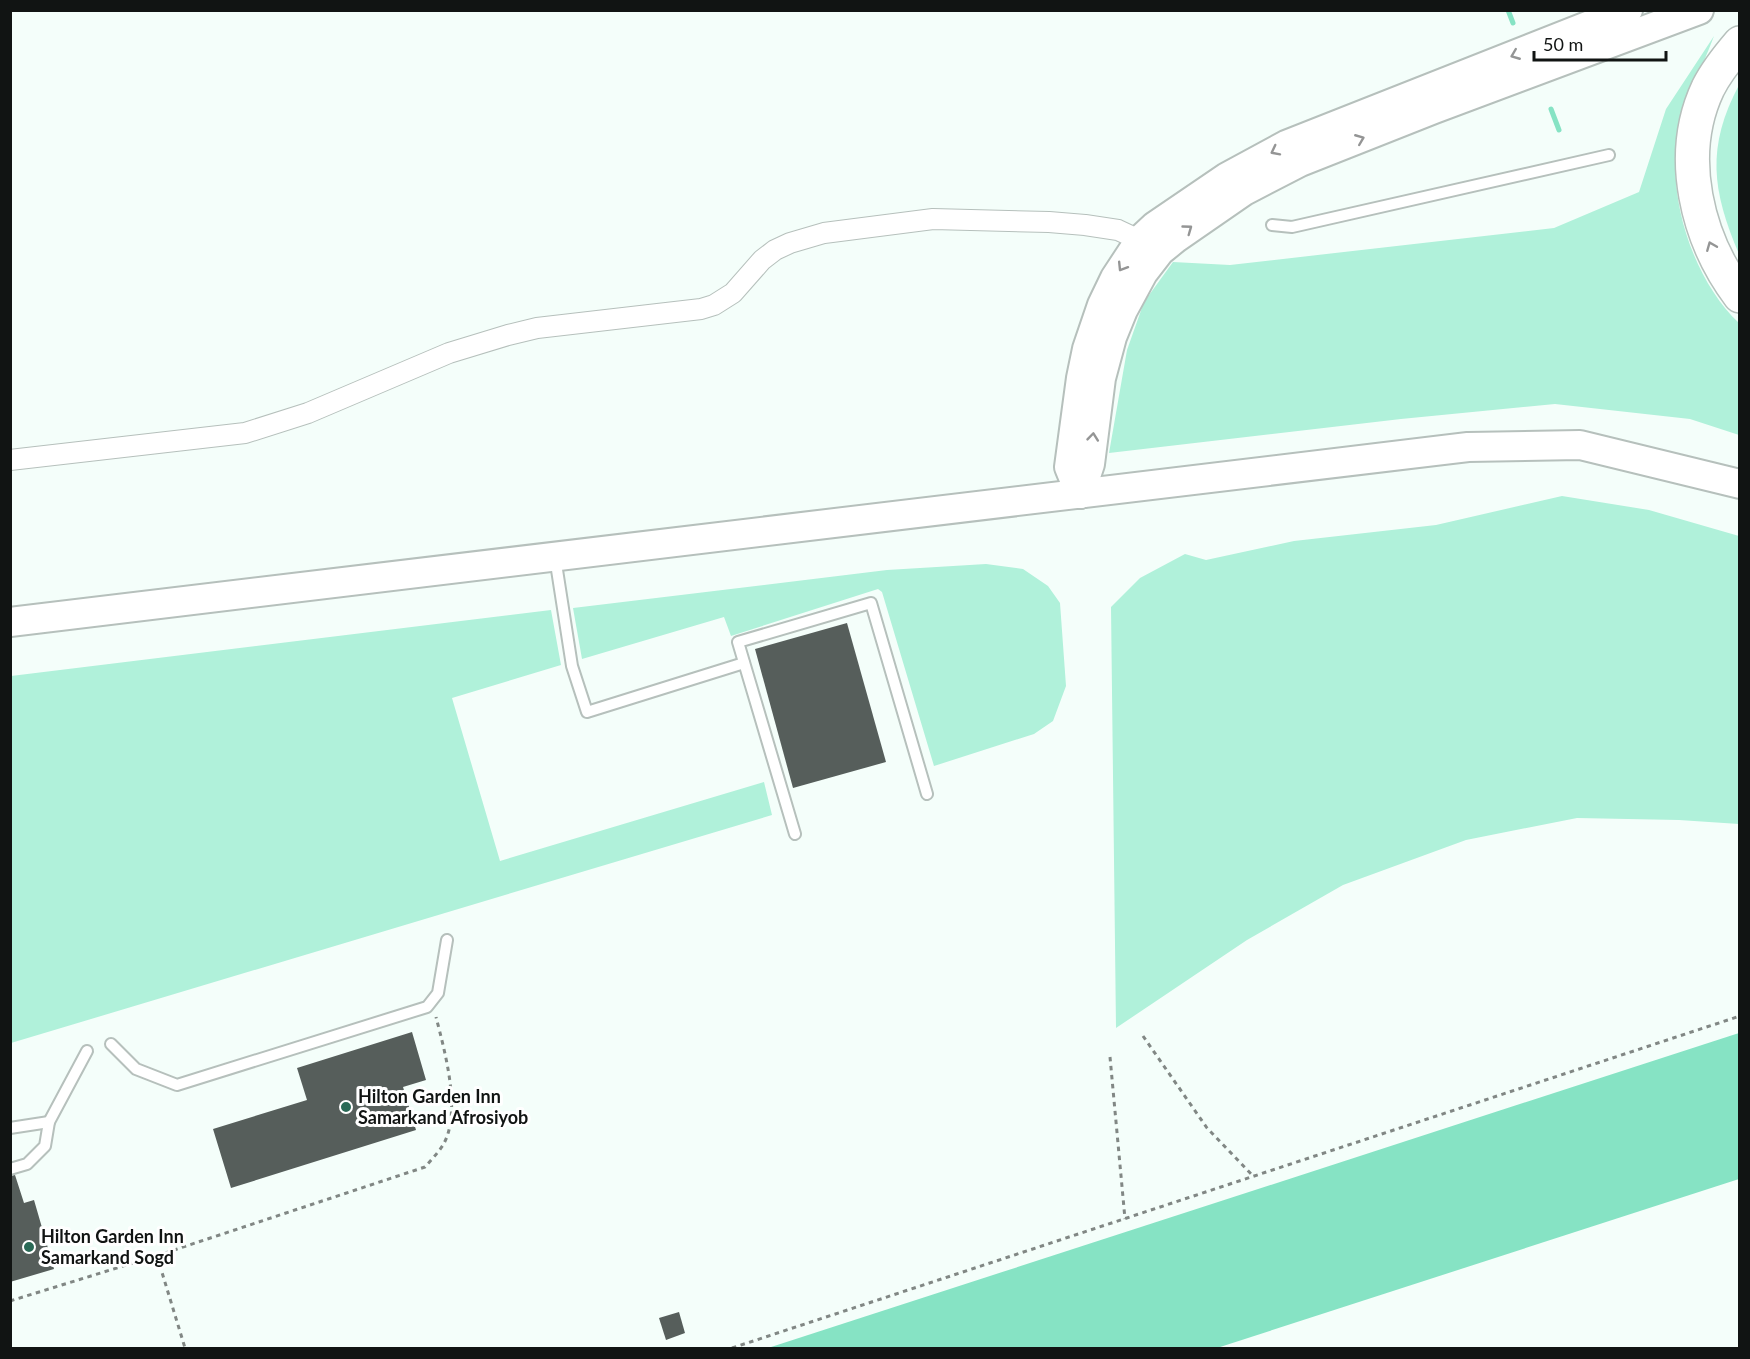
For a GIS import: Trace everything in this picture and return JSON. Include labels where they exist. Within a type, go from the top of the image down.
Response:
[{"type":"highway","points":[[1740,43],[1708,89],[1694,140],[1692,162],[1697,206],[1704,229],[1725,276],[1740,296]]},
{"type":"street","points":[[1080,494],[1090,464],[1096,406],[1107,351],[1143,273],[1155,226],[1246,166],[1286,145],[1628,10]]},
{"type":"street","points":[[1150,245],[1300,162],[1434,109],[1699,10]]},
{"type":"street","points":[[10,460],[245,433],[308,412],[449,353],[508,335],[537,328],[701,309],[724,300],[733,293],[762,260],[775,250],[824,233],[933,219],[1085,225],[1118,230],[1150,245]]},
{"type":"street","points":[[10,622],[1468,447],[1580,446],[1740,484]]},
{"type":"lane","points":[[1272,225],[1292,227],[1609,155]]},
{"type":"lane","points":[[555,557],[572,666],[587,712],[744,663]]},
{"type":"lane","points":[[795,834],[738,642],[871,603],[927,794]]},
{"type":"lane","points":[[111,1044],[136,1069],[177,1086],[427,1006],[438,993],[447,940]]},
{"type":"lane","points":[[10,1168],[27,1164],[45,1146],[50,1122],[87,1051]]},
{"type":"lane","points":[[10,1128],[50,1122]]},
{"type":"path","points":[[10,1301],[157,1256],[426,1167],[444,1144],[453,1110],[446,1056],[432,1001]]},
{"type":"path","points":[[732,1348],[1740,1016]]},
{"type":"path","points":[[1143,1036],[1207,1128],[1254,1177]]},
{"type":"path","points":[[1110,1057],[1125,1220]]},
{"type":"path","points":[[157,1256],[185,1348]]},
{"type":"shaded area","points":[[1714,36],[1682,120],[1676,156],[1676,182],[1686,235],[1696,260],[1708,284],[1739,323],[1739,435],[1690,419],[1555,404],[1401,419],[1109,453],[1127,350],[1144,302],[1173,262],[1230,265],[1554,228],[1639,192],[1666,109]]},
{"type":"shaded area","points":[[1739,85],[1739,254],[1723,210],[1716,169],[1721,129],[1728,107]]},
{"type":"shaded area","points":[[1562,496],[1649,510],[1739,536],[1739,824],[1577,818],[1466,840],[1343,885],[1247,940],[1116,1028],[1111,607],[1140,578],[1185,554],[1206,560],[1294,541],[1436,525]]},
{"type":"shaded area","points":[[986,564],[1023,569],[1048,586],[1060,603],[1066,686],[1053,721],[1034,734],[934,766],[882,592],[878,589],[731,636],[724,617],[582,659],[573,608],[887,570]]},
{"type":"shaded area","points":[[551,610],[561,665],[452,698],[500,861],[764,782],[772,815],[11,1043],[11,676]]},
{"type":"shaded area","points":[[1739,1033],[1739,1179],[1217,1348],[768,1348]]},
{"type":"building","points":[[847,623],[886,762],[793,788],[755,649]]},
{"type":"building","name":"Hilton Garden Inn Samarkand Afrosiyob","points":[[412,1032],[426,1080],[403,1087],[416,1130],[231,1188],[213,1129],[307,1100],[297,1068]]},
{"type":"building","name":"Hilton Garden Inn Samarkand Sogd","points":[[15,1175],[24,1203],[34,1200],[54,1269],[10,1282],[10,1176]]},
{"type":"building","points":[[679,1312],[685,1333],[666,1340],[659,1318]]},
{"type":"waterway","points":[[1508,10],[1513,23]]},
{"type":"waterway","points":[[1551,109],[1559,130]]},
{"type":"place","name":"Hilton Garden Inn Samarkand Afrosiyob","points":[[346,1107]]},
{"type":"place","name":"Hilton Garden Inn Samarkand Sogd","points":[[29,1247]]}]
